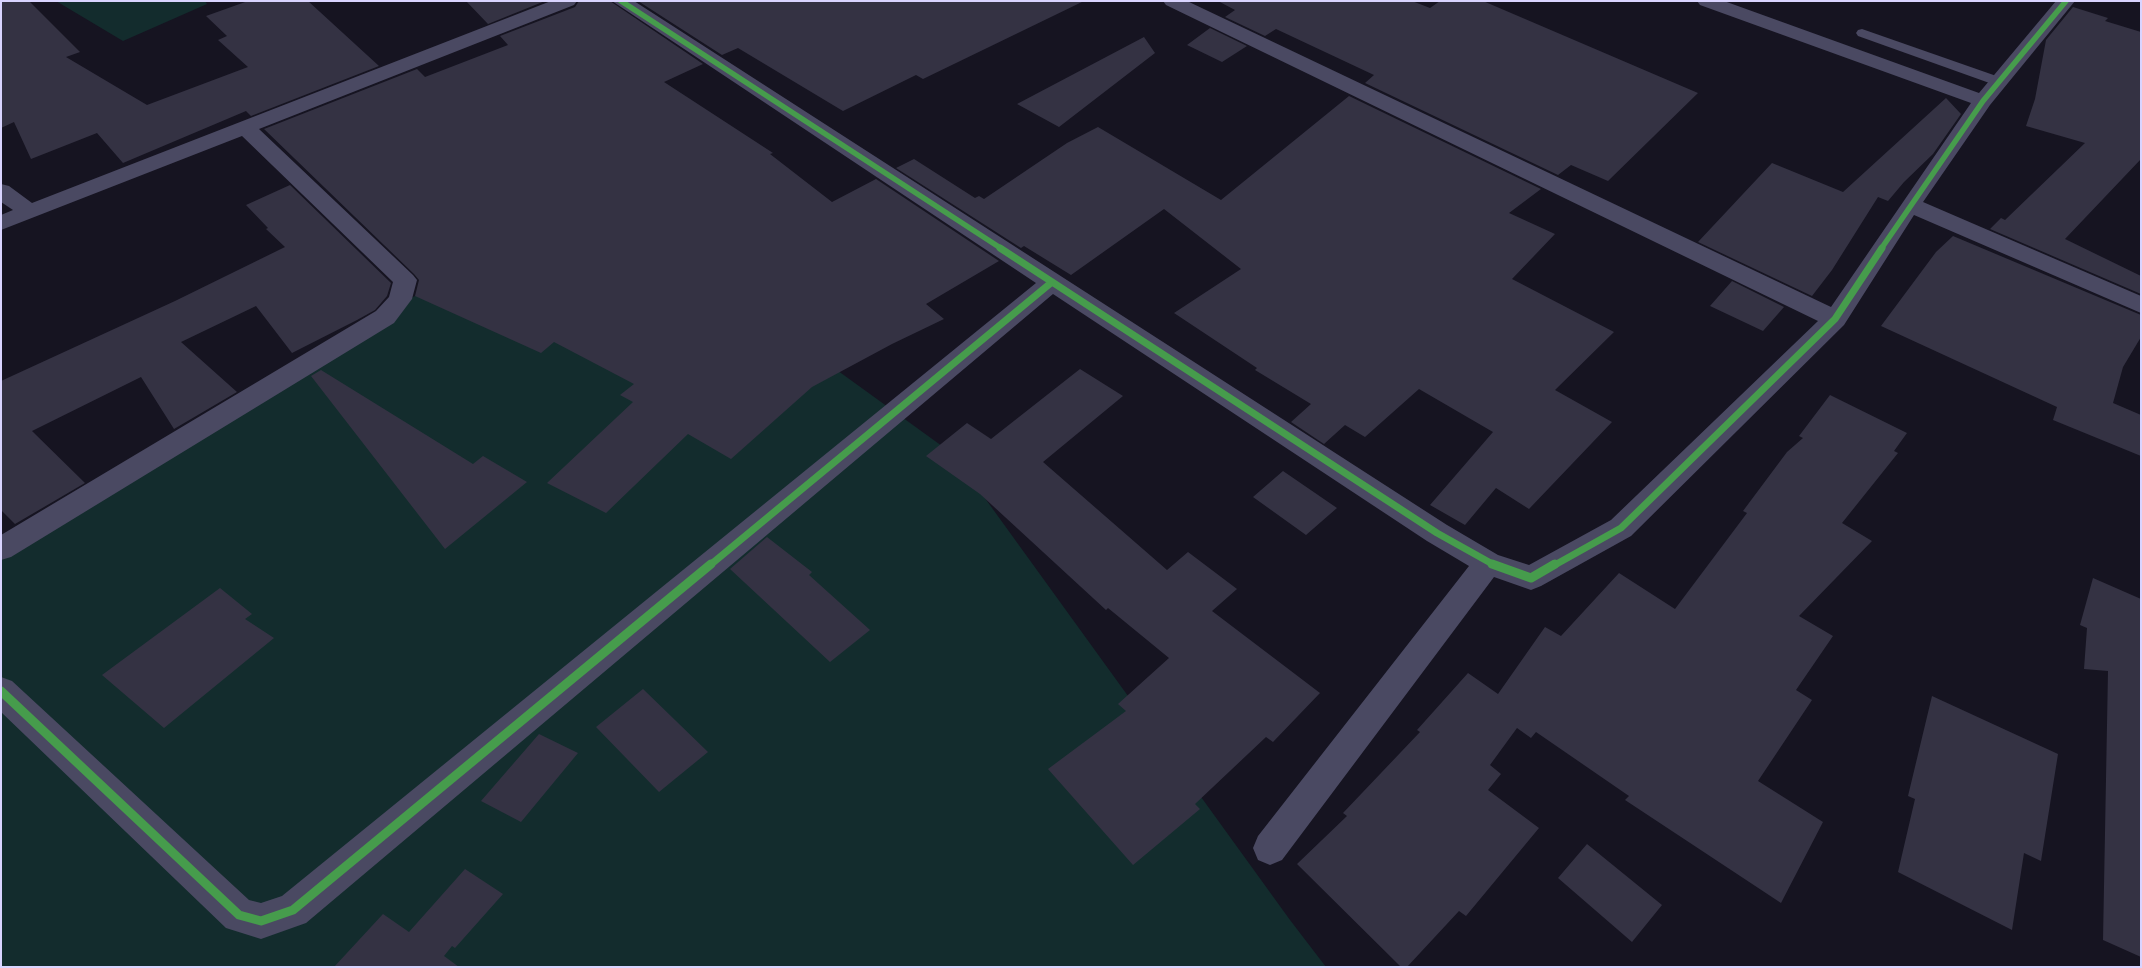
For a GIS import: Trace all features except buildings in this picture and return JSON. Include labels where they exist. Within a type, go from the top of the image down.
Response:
[{"type":"street","points":[[1,223],[568,1]]},
{"type":"street","points":[[1172,1],[1835,320]]},
{"type":"street","points":[[1706,1],[1983,102]]},
{"type":"street","points":[[635,4],[1052,282],[1488,563],[1531,578],[1621,528],[1835,320],[1910,205],[1983,102],[2066,1]]},
{"type":"street","points":[[1,549],[385,317],[400,299],[405,280],[246,128]]},
{"type":"street","points":[[1,191],[28,211]]},
{"type":"street","points":[[1910,205],[2141,306]]},
{"type":"street","points":[[1,691],[239,915],[261,921],[293,910],[1052,282]]},
{"type":"street","points":[[1270,848],[1488,563]]},
{"type":"lane","points":[[1862,33],[2000,82]]},
{"type":"green space","points":[[56,1],[205,1],[207,4],[123,41]]},
{"type":"green space","points":[[592,193],[953,454],[1326,967],[1,967],[1,549],[408,300]]},
{"type":"cycle path","points":[[621,1],[1437,533],[1488,563],[1531,578],[1621,528],[1835,319],[1910,205],[1983,101],[2066,1]]},
{"type":"cycle path","points":[[1,691],[239,915],[261,921],[293,910],[1052,282]]}]
